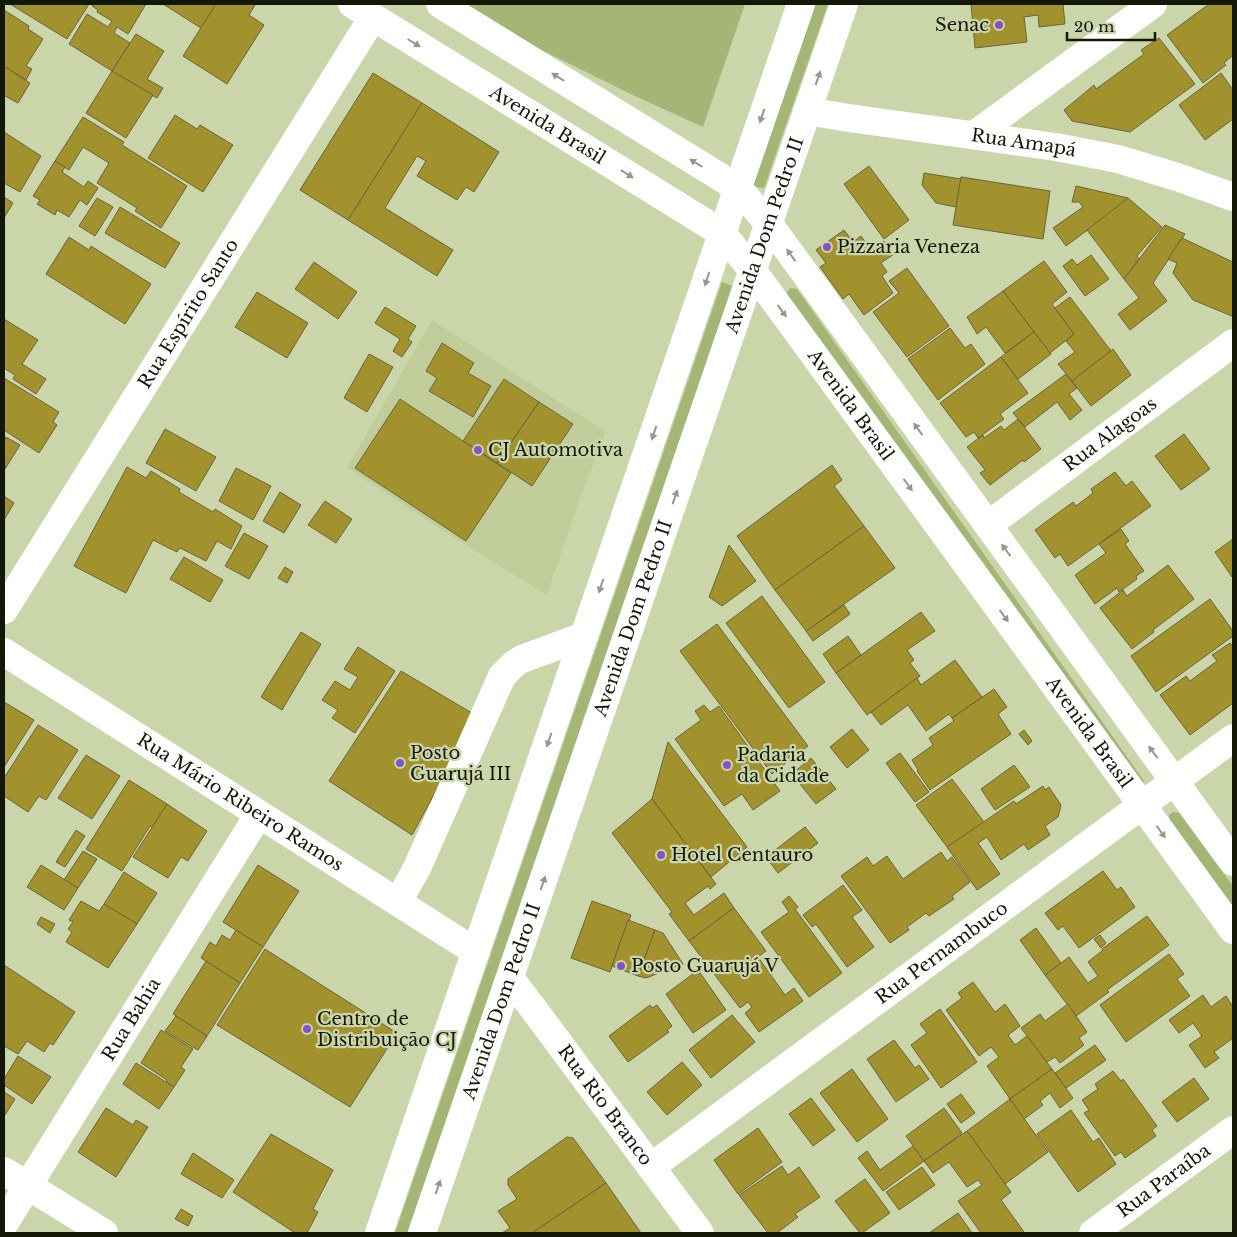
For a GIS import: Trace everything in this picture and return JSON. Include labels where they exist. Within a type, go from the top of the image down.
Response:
[{"type":"main road","points":[[440,4],[738,188],[769,224],[1233,862]]},
{"type":"main road","points":[[379,1233],[801,4]]},
{"type":"main road","name":"Avenida Dom Pedro II","points":[[422,1233],[844,4]]},
{"type":"main road","points":[[974,135],[1153,4]]},
{"type":"main road","name":"Avenida Brasil","points":[[362,10],[722,233],[753,271],[1233,930]]},
{"type":"main road","name":"Rua Espírito Santo","points":[[4,610],[362,10]]},
{"type":"main road","name":"Rua Amapá","points":[[807,111],[1056,146],[1118,159],[1233,197]]},
{"type":"main road","name":"Rua Alagoas","points":[[988,525],[1233,343]]},
{"type":"main road","points":[[398,902],[417,868],[502,676],[522,659],[584,636]]},
{"type":"main road","name":"Rua Mário Ribeiro Ramos","points":[[4,652],[476,952]]},
{"type":"main road","name":"Rua Pernambuco","points":[[651,1167],[1233,738]]},
{"type":"main road","name":"Rua Bahia","points":[[4,1224],[259,814]]},
{"type":"main road","name":"Rua Rio Branco","points":[[510,978],[700,1233]]},
{"type":"main road","name":"Rua Paraíba","points":[[1093,1233],[1233,1130]]},
{"type":"main road","points":[[4,1171],[104,1233]]},
{"type":"shaded area","points":[[457,4],[745,4],[703,127],[515,37]]},
{"type":"shaded area","points":[[815,4],[828,4],[764,188],[752,186]]},
{"type":"shaded area","points":[[722,282],[735,287],[408,1233],[395,1233]]},
{"type":"shaded area","points":[[791,288],[797,289],[1144,781],[1143,786],[786,297],[787,292]]},
{"type":"shaded area","name":"CJ Automotiva","points":[[432,320],[606,432],[580,498],[547,595],[347,468]]},
{"type":"shaded area","points":[[1173,812],[1179,813],[1233,886],[1233,909],[1168,821],[1169,815]]},
{"type":"building","points":[[10,4],[89,4],[67,39]]},
{"type":"building","points":[[94,4],[146,4],[128,34],[117,27],[114,33],[130,43],[112,71],[69,44],[87,14],[108,27],[112,21],[97,12],[98,10],[92,6]]},
{"type":"building","points":[[163,4],[216,4],[201,28]]},
{"type":"building","points":[[216,4],[254,4],[249,15],[264,25],[227,84],[183,56]]},
{"type":"building","name":"Senac","points":[[971,4],[1063,4],[1065,24],[1039,27],[1038,15],[1024,17],[1027,42],[975,48]]},
{"type":"building","points":[[1209,4],[1233,4],[1233,55],[1224,63],[1226,65],[1203,83],[1167,35]]},
{"type":"building","points":[[4,10],[29,26],[28,29],[43,39],[26,66],[32,69],[26,80],[4,66]]},
{"type":"building","points":[[136,34],[164,51],[147,79],[163,88],[157,98],[112,71]]},
{"type":"building","points":[[1159,38],[1195,84],[1130,132],[1072,121],[1064,110],[1094,85],[1096,89],[1144,54],[1141,50]]},
{"type":"building","points":[[4,66],[30,83],[18,103],[5,96],[4,98]]},
{"type":"building","points":[[112,71],[153,95],[126,138],[86,113]]},
{"type":"building","points":[[373,73],[422,103],[348,220],[300,190]]},
{"type":"building","points":[[1221,73],[1233,90],[1233,119],[1205,140],[1179,105]]},
{"type":"building","points":[[422,103],[499,152],[474,192],[466,187],[457,200],[417,176],[426,161],[417,156],[385,208],[453,250],[437,276],[348,220]]},
{"type":"building","points":[[175,115],[197,129],[200,125],[233,145],[203,192],[148,158]]},
{"type":"building","points":[[83,117],[124,142],[122,145],[187,186],[161,228],[135,211],[137,208],[97,183],[109,163],[83,147],[69,170],[55,161]]},
{"type":"building","points":[[4,132],[41,156],[20,192],[4,183]]},
{"type":"building","points":[[55,161],[65,167],[62,172],[84,187],[88,181],[98,188],[87,205],[80,200],[69,217],[57,210],[55,215],[37,204],[40,200],[33,196]]},
{"type":"building","points":[[869,166],[909,220],[884,239],[844,184]]},
{"type":"building","points":[[924,173],[961,179],[956,207],[936,203],[922,185]]},
{"type":"building","points":[[961,177],[1050,191],[1043,239],[953,225]]},
{"type":"building","points":[[1076,186],[1128,198],[1066,246],[1053,228],[1083,207],[1079,202],[1072,202]]},
{"type":"building","points":[[4,197],[13,203],[4,218]]},
{"type":"building","points":[[97,198],[113,207],[95,236],[79,226]]},
{"type":"building","points":[[1128,198],[1162,227],[1137,256],[1139,259],[1124,279],[1087,230]]},
{"type":"building","points":[[120,207],[180,243],[165,268],[105,233]]},
{"type":"building","points":[[1165,225],[1185,234],[1153,283],[1167,301],[1130,330],[1118,314],[1139,298],[1124,279]]},
{"type":"building","points":[[844,230],[853,242],[861,236],[872,251],[884,241],[894,254],[881,263],[887,272],[882,276],[893,293],[864,315],[849,294],[843,299],[820,267],[826,263],[816,250]]},
{"type":"building","points":[[69,237],[89,250],[91,246],[151,284],[125,324],[46,274]]},
{"type":"building","points":[[1182,238],[1233,262],[1232,316],[1193,300],[1173,273],[1177,263],[1168,259]]},
{"type":"building","points":[[1091,255],[1109,279],[1085,296],[1063,266],[1072,259],[1077,265]]},
{"type":"building","points":[[1044,261],[1067,292],[1052,304],[1074,334],[1050,353],[1003,291]]},
{"type":"building","points":[[314,262],[357,292],[338,319],[295,289]]},
{"type":"building","points":[[907,268],[949,326],[907,357],[873,312],[899,293],[889,281]]},
{"type":"building","points":[[1003,291],[1034,332],[1005,353],[986,327],[977,334],[967,317]]},
{"type":"building","points":[[257,292],[308,323],[287,358],[235,327]]},
{"type":"building","points":[[1070,297],[1111,351],[1072,381],[1058,364],[1075,352],[1066,341],[1074,334],[1055,308]]},
{"type":"building","points":[[385,307],[416,326],[408,339],[412,342],[402,357],[393,351],[400,339],[375,323]]},
{"type":"building","points":[[4,319],[38,340],[22,364],[46,379],[36,394],[13,379],[15,375],[4,368]]},
{"type":"building","points":[[950,328],[965,348],[971,344],[985,364],[938,400],[908,359]]},
{"type":"building","points":[[1034,332],[1051,354],[1018,379],[1001,357]]},
{"type":"building","points":[[442,343],[474,363],[468,373],[491,386],[473,417],[429,391],[437,378],[426,371]]},
{"type":"building","points":[[1113,349],[1131,375],[1091,406],[1072,381]]},
{"type":"building","points":[[369,354],[393,367],[367,412],[344,398]]},
{"type":"building","points":[[1001,357],[1028,393],[1000,414],[1004,419],[978,438],[974,432],[966,437],[940,403]]},
{"type":"building","points":[[1066,374],[1077,388],[1069,394],[1082,410],[1070,420],[1057,402],[1025,427],[1013,413]]},
{"type":"building","points":[[4,378],[59,412],[53,422],[57,425],[39,453],[4,430]]},
{"type":"building","points":[[504,379],[539,402],[497,463],[463,441]]},
{"type":"building","points":[[400,399],[511,473],[466,541],[355,468]]},
{"type":"building","points":[[539,402],[573,424],[532,486],[497,463]]},
{"type":"building","points":[[1018,419],[1041,449],[990,485],[980,473],[985,470],[967,447],[983,435],[984,438],[1001,426],[1004,430]]},
{"type":"building","points":[[165,429],[216,457],[196,491],[146,463]]},
{"type":"building","points":[[1184,434],[1210,469],[1181,490],[1155,456]]},
{"type":"building","points":[[6,437],[20,445],[5,469],[4,441]]},
{"type":"building","points":[[832,465],[842,480],[834,486],[864,526],[775,590],[737,536]]},
{"type":"building","points":[[127,467],[146,478],[151,471],[180,489],[179,492],[213,512],[215,509],[242,526],[231,549],[217,541],[206,561],[180,548],[177,552],[153,540],[126,593],[74,566]]},
{"type":"building","points":[[236,468],[271,486],[253,520],[219,501]]},
{"type":"building","points":[[1115,472],[1126,486],[1132,481],[1151,506],[1068,566],[1060,554],[1055,558],[1035,530],[1073,502],[1076,506],[1093,493],[1091,489]]},
{"type":"building","points":[[280,492],[301,505],[284,533],[263,521]]},
{"type":"building","points":[[4,496],[14,503],[4,520]]},
{"type":"building","points":[[325,501],[352,519],[336,543],[308,525]]},
{"type":"building","points":[[864,526],[895,568],[806,631],[775,590]]},
{"type":"building","points":[[1121,529],[1129,541],[1125,544],[1144,571],[1136,576],[1137,579],[1119,592],[1117,588],[1095,604],[1075,575],[1106,553],[1099,544]]},
{"type":"building","points":[[244,533],[268,546],[249,579],[225,566]]},
{"type":"building","points":[[1233,539],[1233,576],[1232,577],[1215,552]]},
{"type":"building","points":[[729,545],[756,581],[722,606],[709,597]]},
{"type":"building","points":[[184,557],[223,580],[210,602],[170,579]]},
{"type":"building","points":[[1168,565],[1194,599],[1153,630],[1154,632],[1132,649],[1100,608],[1123,590],[1127,596]]},
{"type":"building","points":[[285,567],[293,572],[287,583],[278,578]]},
{"type":"building","points":[[762,596],[825,682],[789,708],[726,623]]},
{"type":"building","points":[[1210,599],[1233,631],[1233,636],[1156,692],[1131,656]]},
{"type":"building","points":[[844,605],[850,614],[813,641],[806,631]]},
{"type":"building","points":[[921,612],[935,631],[907,650],[914,660],[910,663],[920,676],[867,715],[836,673]]},
{"type":"building","points":[[717,624],[808,746],[772,774],[680,651]]},
{"type":"building","points":[[301,632],[321,644],[282,710],[261,697]]},
{"type":"building","points":[[848,636],[861,655],[836,673],[823,654]]},
{"type":"building","points":[[1230,643],[1233,647],[1233,703],[1190,735],[1160,695],[1186,676],[1190,681],[1217,661],[1212,655]]},
{"type":"building","points":[[358,647],[395,671],[355,733],[332,718],[338,710],[322,700],[335,681],[350,690],[358,677],[344,669]]},
{"type":"building","points":[[955,660],[982,697],[952,718],[949,714],[926,731],[908,705],[881,725],[871,712],[917,678],[921,685]]},
{"type":"building","points":[[401,671],[477,716],[412,835],[329,781]]},
{"type":"building","points":[[994,689],[1007,707],[998,714],[1011,734],[930,790],[912,760],[933,745],[929,738],[954,721],[952,718]]},
{"type":"building","points":[[4,702],[34,720],[4,767]]},
{"type":"building","name":"Padaria da Cidade","points":[[704,705],[710,712],[719,706],[780,791],[753,810],[742,794],[724,806],[675,739],[701,720],[695,711]]},
{"type":"building","points":[[38,725],[78,750],[46,800],[39,796],[28,812],[4,796],[4,778]]},
{"type":"building","points":[[852,729],[869,750],[847,768],[830,747]]},
{"type":"building","points":[[1024,730],[1032,741],[1028,745],[1019,734]]},
{"type":"building","points":[[668,742],[747,847],[711,877],[652,799]]},
{"type":"building","points":[[900,753],[929,792],[915,802],[886,763]]},
{"type":"building","points":[[86,755],[120,776],[92,819],[58,798]]},
{"type":"building","points":[[811,758],[836,789],[816,804],[792,774]]},
{"type":"building","points":[[1014,765],[1030,787],[995,810],[981,789]]},
{"type":"building","points":[[952,779],[984,822],[947,847],[916,805]]},
{"type":"building","points":[[129,780],[167,804],[152,828],[150,826],[122,871],[86,849]]},
{"type":"building","points":[[1043,786],[1045,790],[1049,787],[1061,805],[1058,817],[1045,826],[1050,835],[1028,850],[1024,844],[1001,860],[987,837],[978,843],[1000,874],[977,890],[947,847],[1014,801],[1016,804]]},
{"type":"building","name":"Hotel Centauro","points":[[652,799],[716,884],[710,889],[708,886],[685,903],[694,915],[724,893],[734,908],[689,941],[669,914],[672,912],[612,833]]},
{"type":"building","points":[[167,804],[207,831],[188,861],[181,857],[168,878],[133,857]]},
{"type":"building","points":[[805,827],[818,843],[778,873],[766,857]]},
{"type":"building","points":[[76,830],[85,836],[65,867],[56,862]]},
{"type":"building","points":[[83,851],[97,859],[78,888],[64,880]]},
{"type":"building","points":[[941,852],[947,861],[952,857],[970,882],[952,896],[954,899],[929,916],[926,913],[907,927],[909,930],[890,943],[841,876],[867,857],[873,866],[887,856],[903,879]]},
{"type":"building","points":[[41,865],[78,888],[64,910],[27,887]]},
{"type":"building","points":[[258,865],[299,891],[263,947],[223,922]]},
{"type":"building","points":[[1103,871],[1117,890],[1121,887],[1135,907],[1079,948],[1063,926],[1058,930],[1045,913]]},
{"type":"building","points":[[124,872],[157,893],[137,924],[104,904]]},
{"type":"building","points":[[843,885],[862,910],[852,917],[874,947],[847,967],[816,924],[812,927],[803,915]]},
{"type":"building","points":[[789,896],[798,907],[795,909],[842,973],[809,997],[761,932],[789,912],[782,902]]},
{"type":"building","points":[[81,901],[99,911],[104,904],[137,924],[108,968],[66,942],[72,932],[68,929],[73,922],[69,920]]},
{"type":"building","points":[[592,901],[631,915],[610,972],[571,958]]},
{"type":"building","points":[[734,908],[766,951],[758,957],[785,995],[794,988],[803,1001],[759,1032],[745,1013],[752,1007],[748,1002],[740,1008],[689,941]]},
{"type":"building","points":[[1147,916],[1169,945],[1107,990],[1109,992],[1076,1016],[1045,975],[1069,957],[1088,983],[1098,976],[1088,962],[1102,949]]},
{"type":"building","points":[[41,917],[55,924],[50,933],[37,924]]},
{"type":"building","points":[[628,920],[655,930],[638,976],[612,966]]},
{"type":"building","points":[[1036,928],[1061,963],[1045,975],[1020,940]]},
{"type":"building","points":[[236,930],[263,947],[240,983],[201,958],[210,942],[216,946],[222,935],[230,940]]},
{"type":"building","points":[[655,930],[663,933],[683,964],[646,978],[638,976]]},
{"type":"building","points":[[1100,935],[1106,943],[1101,948],[1094,939]]},
{"type":"building","name":"Centro de Distribuição CJ","points":[[265,949],[397,1033],[350,1107],[217,1025]]},
{"type":"building","points":[[1169,954],[1184,974],[1177,979],[1190,996],[1126,1042],[1100,1005]]},
{"type":"building","points":[[206,961],[240,983],[207,1036],[173,1014]]},
{"type":"building","points":[[4,965],[75,1012],[53,1045],[50,1043],[44,1052],[27,1041],[18,1054],[4,1046]]},
{"type":"building","points":[[698,970],[726,1010],[693,1033],[666,994]]},
{"type":"building","points":[[973,982],[995,1012],[1005,1004],[1020,1026],[1008,1035],[1015,1045],[1027,1036],[1052,1069],[1010,1099],[987,1066],[999,1057],[991,1047],[979,1056],[946,1010],[962,998],[958,993]]},
{"type":"building","points":[[1203,995],[1211,1007],[1226,996],[1233,1007],[1233,1038],[1214,1052],[1219,1058],[1205,1068],[1189,1045],[1202,1036],[1193,1023],[1179,1033],[1169,1020]]},
{"type":"building","points":[[1068,1004],[1087,1032],[1079,1038],[1084,1045],[1060,1063],[1055,1057],[1047,1062],[1021,1028],[1040,1014],[1045,1021]]},
{"type":"building","points":[[650,1005],[652,1008],[657,1005],[672,1026],[667,1030],[669,1032],[628,1062],[609,1036]]},
{"type":"building","points":[[940,1009],[977,1062],[941,1088],[911,1045],[927,1033],[920,1024]]},
{"type":"building","points":[[732,1015],[755,1042],[711,1078],[689,1050]]},
{"type":"building","points":[[176,1016],[207,1036],[198,1050],[165,1031]]},
{"type":"building","points":[[161,1030],[193,1049],[181,1067],[185,1070],[174,1087],[166,1082],[167,1080],[141,1063]]},
{"type":"building","points":[[894,1040],[915,1068],[919,1065],[929,1079],[896,1102],[867,1059]]},
{"type":"building","points":[[1095,1045],[1106,1060],[1066,1088],[1055,1073]]},
{"type":"building","points":[[18,1056],[51,1077],[32,1104],[4,1085],[4,1079]]},
{"type":"building","points":[[682,1062],[702,1085],[667,1115],[647,1092]]},
{"type":"building","points":[[136,1063],[174,1087],[159,1109],[123,1084]]},
{"type":"building","points":[[852,1069],[888,1119],[857,1142],[820,1093]]},
{"type":"building","points":[[1052,1069],[1073,1098],[1060,1108],[1050,1093],[1040,1101],[1043,1105],[1024,1119],[1010,1099]]},
{"type":"building","points":[[1113,1071],[1121,1081],[1123,1079],[1157,1126],[1152,1130],[1156,1136],[1125,1158],[1121,1152],[1115,1156],[1084,1113],[1089,1110],[1082,1100],[1098,1089],[1095,1084]]},
{"type":"building","points":[[1194,1078],[1209,1099],[1177,1122],[1162,1102]]},
{"type":"building","points":[[4,1092],[15,1099],[5,1115],[4,1114]]},
{"type":"building","points":[[961,1094],[975,1113],[961,1123],[947,1104]]},
{"type":"building","points":[[811,1098],[835,1130],[813,1146],[789,1114]]},
{"type":"building","points":[[1010,1099],[1048,1152],[1005,1184],[967,1131]]},
{"type":"building","points":[[106,1108],[133,1125],[136,1120],[148,1127],[116,1177],[78,1152]]},
{"type":"building","points":[[944,1108],[962,1133],[924,1161],[906,1136]]},
{"type":"building","points":[[1071,1110],[1093,1142],[1099,1138],[1116,1164],[1078,1192],[1037,1134]]},
{"type":"building","points":[[758,1128],[782,1162],[738,1194],[714,1160]]},
{"type":"building","points":[[967,1131],[1011,1192],[1001,1200],[1023,1233],[981,1233],[958,1201],[982,1185],[978,1180],[967,1187],[949,1162],[933,1173],[924,1161]]},
{"type":"building","points":[[271,1134],[333,1170],[313,1209],[318,1212],[307,1233],[295,1233],[233,1192]]},
{"type":"building","points":[[567,1137],[573,1138],[606,1183],[532,1233],[502,1233],[510,1228],[498,1211],[517,1199],[508,1185],[508,1179]]},
{"type":"building","points":[[913,1146],[924,1161],[883,1191],[858,1158],[867,1151],[880,1170]]},
{"type":"building","points":[[193,1153],[234,1180],[222,1198],[181,1174]]},
{"type":"building","points":[[782,1166],[788,1175],[799,1167],[820,1197],[795,1214],[798,1217],[777,1233],[768,1233],[739,1195]]},
{"type":"building","points":[[922,1167],[935,1185],[899,1210],[886,1192]]},
{"type":"building","points":[[865,1179],[890,1213],[860,1233],[835,1201]]},
{"type":"building","points":[[606,1183],[641,1233],[532,1233]]},
{"type":"building","points":[[181,1209],[193,1216],[188,1226],[175,1219]]},
{"type":"building","points":[[958,1213],[972,1233],[929,1233]]},
{"type":"place","name":"Senac","points":[[999,25]]},
{"type":"place","name":"Pizzaria Veneza","points":[[827,247]]},
{"type":"place","name":"CJ Automotiva","points":[[478,450]]},
{"type":"place","name":"Posto Guarujá III","points":[[400,763]]},
{"type":"place","name":"Padaria da Cidade","points":[[727,765]]},
{"type":"place","name":"Hotel Centauro","points":[[661,855]]},
{"type":"place","name":"Posto Guarujá V","points":[[621,966]]},
{"type":"place","name":"Centro de Distribuição CJ","points":[[307,1029]]}]
